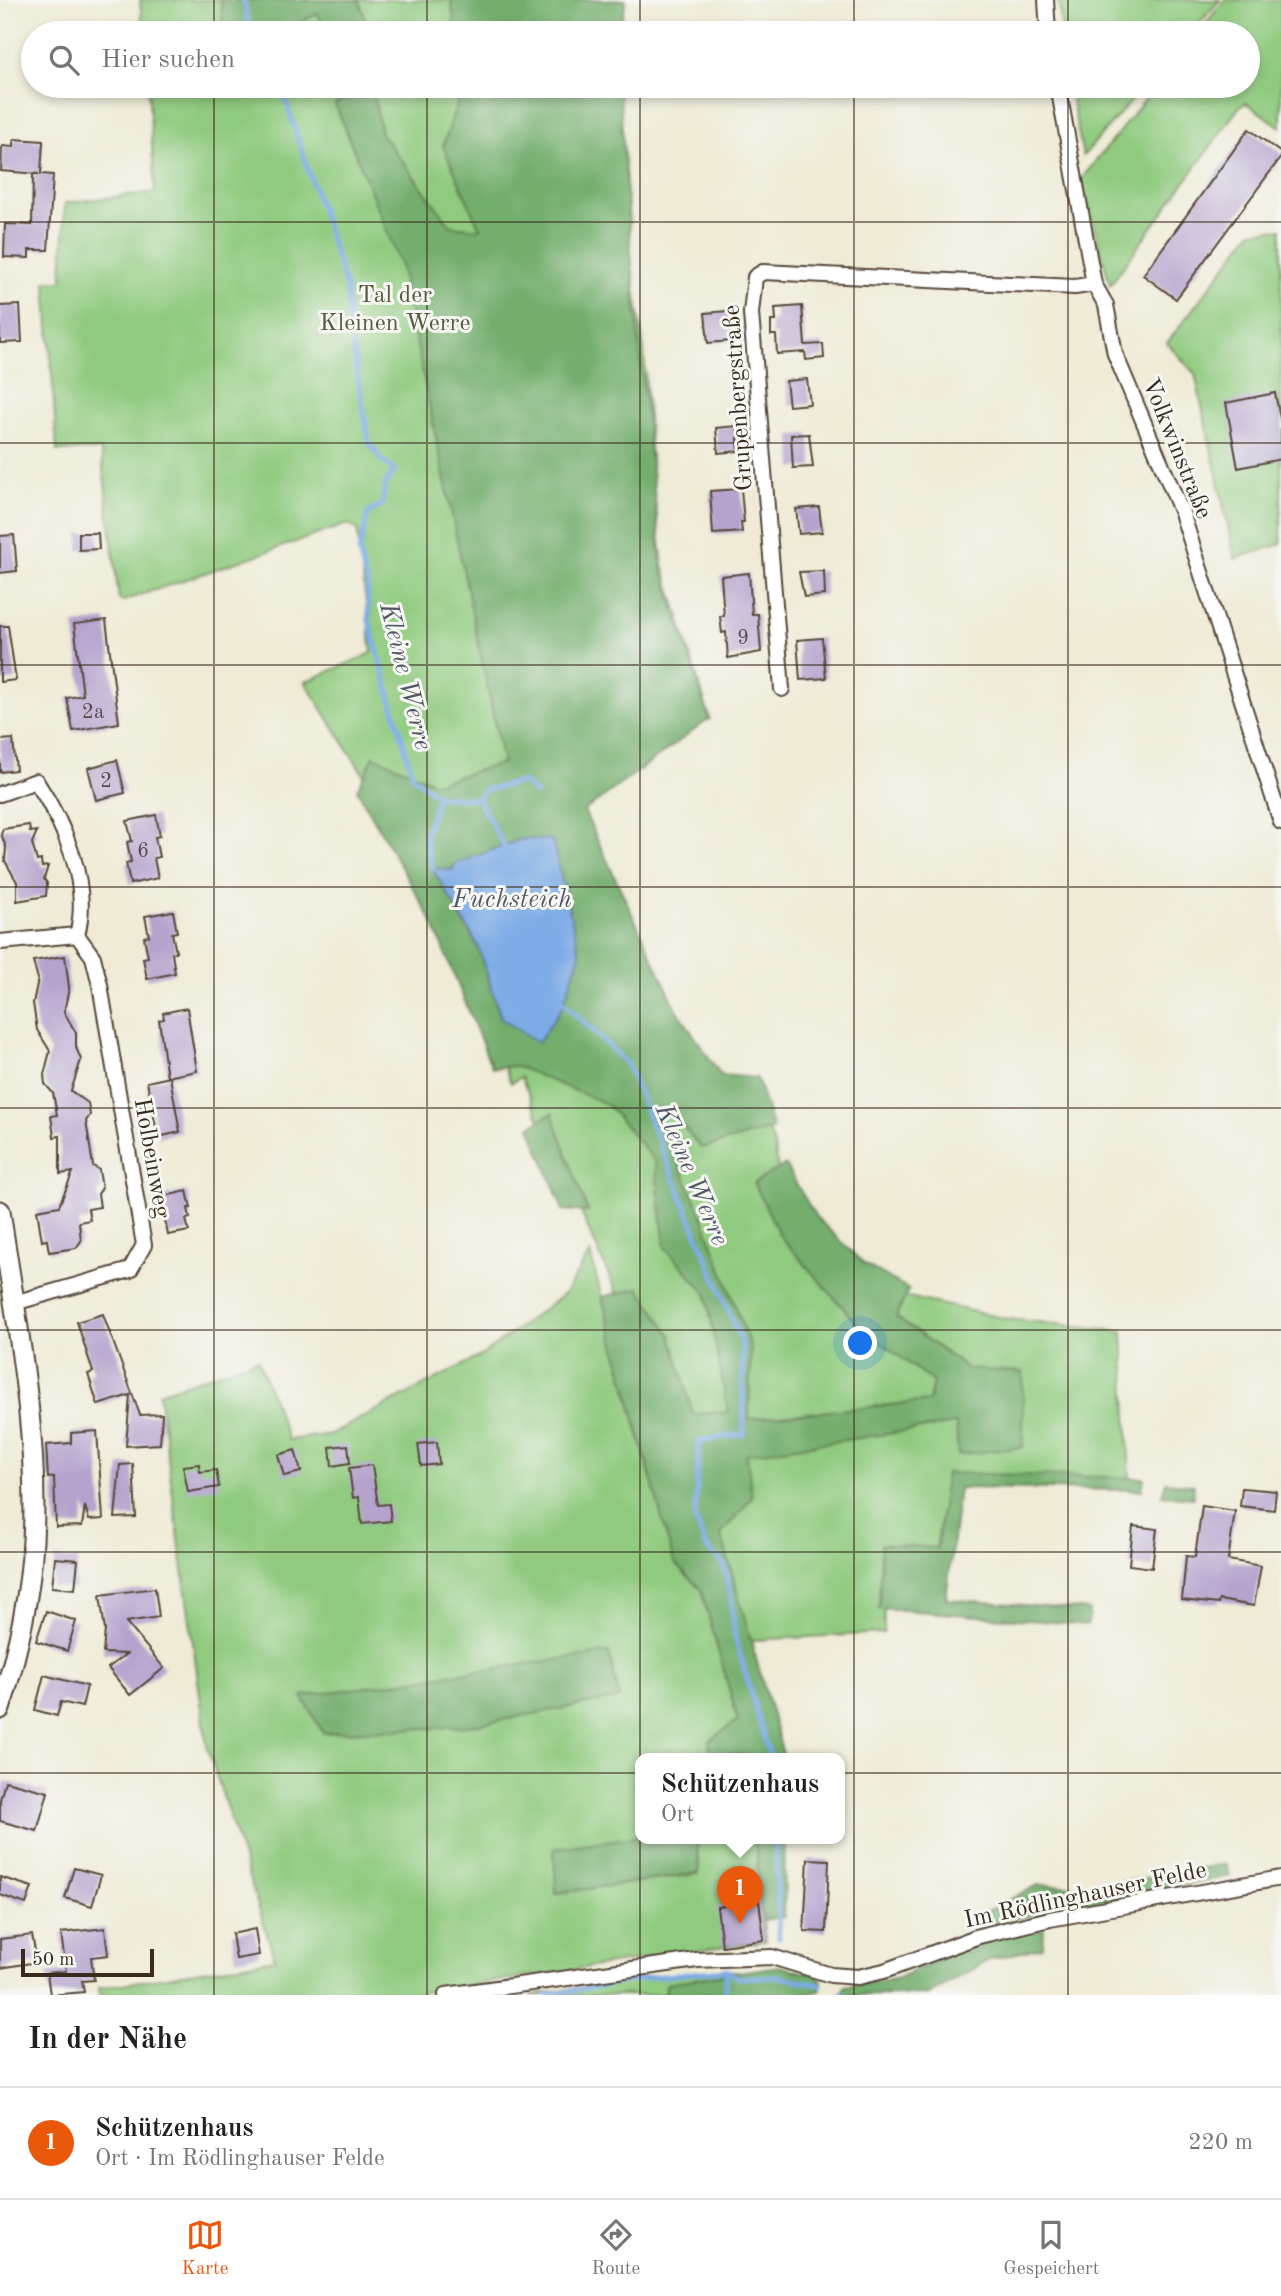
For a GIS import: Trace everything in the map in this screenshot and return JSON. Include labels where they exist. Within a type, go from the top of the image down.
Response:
[{"type":"street","points":[[1046,0],[1047,21]]},
{"type":"street","name":"Volkwinstraße","points":[[1060,98],[1094,284],[1106,305],[1115,354],[1182,513],[1281,822]]},
{"type":"street","name":"Grupenbergstraße","points":[[782,689],[751,313],[755,277],[763,272],[1074,287],[1094,284]]},
{"type":"street","points":[[0,794],[36,781],[58,816],[68,841],[81,902],[77,935],[0,942]]},
{"type":"street","name":"Holbeinweg","points":[[14,1303],[130,1270],[144,1245],[100,985],[93,957],[77,935]]},
{"type":"street","points":[[0,1211],[29,1427],[33,1528],[21,1623],[0,1709]]},
{"type":"street","name":"Im Rödlinghauser Felde","points":[[446,1995],[697,1960],[772,1957],[831,1975],[858,1977],[884,1972],[991,1933],[1281,1878]]},
{"type":"green space","points":[[140,0],[601,0],[598,21],[142,21]]},
{"type":"green space","points":[[221,0],[359,0],[366,21],[321,21],[318,13],[303,21],[222,21]]},
{"type":"green space","points":[[451,0],[626,0],[622,21],[454,21]]},
{"type":"green space","points":[[1059,0],[1220,0],[1202,21],[1061,21]]},
{"type":"green space","points":[[1225,0],[1281,0],[1281,127],[1246,103],[1240,106],[1110,285],[1081,179],[1146,98],[1260,98],[1260,21],[1208,21]]},
{"type":"green space","name":"Tal der Kleinen Werre","points":[[149,98],[596,98],[603,231],[633,272],[644,350],[652,478],[663,564],[710,719],[612,757],[574,803],[637,1015],[762,1116],[773,1141],[780,1181],[853,1285],[1008,1319],[1123,1331],[1130,1480],[947,1485],[935,1553],[883,1552],[884,1633],[716,1642],[738,1720],[709,1741],[711,1753],[635,1753],[635,1837],[554,1849],[557,1893],[699,1874],[697,1844],[756,1844],[765,1941],[404,1995],[99,1995],[98,1988],[275,1959],[207,1746],[159,1393],[258,1359],[288,1440],[331,1434],[484,1354],[565,1293],[590,1253],[650,1476],[623,1307],[521,1077],[511,1083],[426,873],[305,682],[372,653],[357,529],[348,524],[123,601],[119,600],[101,450],[57,451],[46,281],[62,281],[65,203],[155,192]],"holes":[[[619,1698],[468,1726],[323,1733]]]},
{"type":"green space","points":[[345,98],[374,98],[381,133],[451,226],[480,229],[443,146],[459,98],[620,98],[634,292],[662,569],[709,719],[584,811],[678,1012],[721,1075],[757,1078],[773,1129],[701,1148],[673,1114],[658,1116],[702,1216],[751,1348],[749,1419],[929,1401],[933,1382],[858,1325],[780,1236],[754,1183],[785,1165],[816,1217],[864,1264],[909,1289],[896,1317],[968,1369],[1023,1372],[1023,1447],[958,1455],[956,1424],[747,1454],[752,1498],[721,1534],[783,1753],[710,1753],[709,1741],[738,1720],[701,1590],[674,1563],[602,1297],[639,1288],[671,1335],[693,1414],[728,1412],[706,1293],[665,1247],[655,1161],[607,1104],[516,1066],[492,1068],[433,923],[357,790],[374,756],[435,783],[503,763],[400,263],[335,104]],"holes":[[[521,839],[552,841],[501,1018],[477,944],[433,869],[453,870],[455,864]]]},
{"type":"green space","points":[[1071,98],[1134,98],[1083,156]]},
{"type":"green space","points":[[1281,229],[1281,544],[1235,559],[1195,374],[1167,343],[1252,231]]},
{"type":"green space","points":[[552,1113],[588,1212],[563,1210],[530,1127]]},
{"type":"green space","points":[[946,1473],[1144,1478],[1142,1490],[959,1488],[946,1599],[1089,1610],[1088,1625],[879,1608],[881,1544],[937,1548]]},
{"type":"green space","points":[[1166,1482],[1194,1485],[1193,1498],[1162,1495]]},
{"type":"green space","points":[[609,1652],[619,1698],[468,1726],[323,1733],[302,1696]]},
{"type":"green space","points":[[635,1837],[635,1844],[697,1844],[699,1873],[556,1893],[554,1848]]},
{"type":"green space","points":[[756,1844],[785,1844],[784,1917],[762,1920]]},
{"type":"green space","points":[[1225,1864],[1230,1876],[976,1927],[981,1914],[1038,1885],[1094,1887]]},
{"type":"green space","points":[[1044,1929],[1043,1947],[991,1959],[928,1995],[841,1995],[845,1986],[895,1979],[981,1941]]},
{"type":"green space","points":[[779,1966],[819,1976],[822,1981],[820,1991],[802,1995],[665,1995],[667,1983]]},
{"type":"green space","points":[[726,1970],[777,1976],[667,1983],[665,1995],[530,1995],[652,1976]]},
{"type":"water","name":"Fuchsteich","points":[[521,839],[552,840],[580,954],[563,1006],[538,1043],[501,1018],[477,944],[432,868],[453,870],[455,864]]},
{"type":"building","points":[[1249,129],[1281,153],[1281,157],[1176,299],[1143,275]]},
{"type":"building","points":[[14,139],[43,141],[41,174],[53,175],[48,250],[29,250],[29,258],[4,257],[5,224],[32,225],[33,174],[39,174],[1,171],[2,146],[14,147]]},
{"type":"building","points":[[20,305],[22,342],[0,343],[0,306]]},
{"type":"building","points":[[802,306],[805,345],[823,344],[824,358],[806,360],[805,352],[777,354],[776,335],[771,335],[771,321],[776,321],[775,308]]},
{"type":"building","points":[[728,311],[731,341],[708,343],[705,313]]},
{"type":"building","points":[[807,379],[810,404],[789,406],[786,381]]},
{"type":"building","points":[[1275,393],[1281,423],[1281,459],[1238,468],[1226,403]]},
{"type":"building","points":[[737,426],[739,451],[718,453],[716,428]]},
{"type":"building","points":[[809,434],[813,467],[793,468],[791,435]]},
{"type":"building","points":[[741,489],[744,522],[741,522],[742,532],[713,534],[710,491]]},
{"type":"building","points":[[819,507],[822,532],[799,534],[796,509]]},
{"type":"building","points":[[79,533],[98,533],[99,549],[79,550]]},
{"type":"building","points":[[14,535],[17,571],[0,573],[0,536]]},
{"type":"building","points":[[824,571],[825,595],[804,597],[799,572]]},
{"type":"building","points":[[749,573],[752,614],[758,614],[761,652],[728,658],[726,632],[722,633],[720,616],[724,616],[721,576]]},
{"type":"building","points":[[106,620],[119,723],[73,731],[67,698],[83,695],[74,624]]},
{"type":"building","points":[[0,626],[8,626],[16,680],[0,682]]},
{"type":"building","points":[[822,638],[826,678],[800,680],[797,640]]},
{"type":"building","points":[[13,739],[16,770],[0,772],[0,740]]},
{"type":"building","points":[[117,760],[125,793],[96,800],[88,768]]},
{"type":"building","points":[[156,815],[160,836],[155,837],[159,857],[154,858],[158,878],[130,884],[126,863],[131,862],[127,842],[132,841],[127,821]]},
{"type":"building","points":[[29,825],[30,832],[37,831],[32,843],[37,861],[41,860],[42,867],[48,866],[44,879],[47,883],[46,896],[17,901],[17,882],[5,861],[6,847],[1,834],[3,829]]},
{"type":"building","points":[[173,911],[177,932],[172,933],[176,952],[172,953],[175,973],[147,979],[143,958],[148,957],[144,937],[149,936],[145,916]]},
{"type":"building","points":[[65,956],[69,988],[64,1012],[76,1033],[76,1047],[81,1060],[71,1091],[88,1103],[90,1115],[86,1121],[93,1166],[99,1170],[102,1188],[98,1194],[100,1207],[88,1209],[90,1220],[79,1222],[81,1241],[76,1248],[49,1252],[47,1240],[42,1241],[37,1210],[59,1206],[73,1172],[60,1174],[60,1136],[54,1137],[51,1116],[57,1115],[53,1093],[45,1084],[44,1075],[50,1051],[37,1030],[33,1003],[38,979],[33,961]]},
{"type":"building","points":[[187,1008],[197,1071],[167,1077],[159,1020],[164,1019],[163,1013]]},
{"type":"building","points":[[170,1077],[180,1132],[158,1137],[147,1082]]},
{"type":"building","points":[[187,1191],[191,1208],[188,1208],[190,1218],[186,1219],[189,1231],[168,1235],[160,1197]]},
{"type":"building","points":[[103,1314],[140,1415],[162,1414],[160,1444],[126,1446],[130,1395],[98,1405],[88,1374],[93,1372],[77,1322]]},
{"type":"building","points":[[97,1431],[103,1519],[89,1520],[85,1506],[82,1526],[56,1527],[54,1477],[48,1478],[46,1445],[71,1443],[71,1433]]},
{"type":"building","points":[[437,1442],[439,1464],[421,1466],[418,1444]]},
{"type":"building","points":[[348,1445],[350,1463],[332,1466],[330,1447]]},
{"type":"building","points":[[295,1450],[301,1472],[284,1476],[278,1455]]},
{"type":"building","points":[[133,1464],[136,1517],[115,1518],[120,1465]]},
{"type":"building","points":[[199,1464],[200,1472],[216,1470],[219,1487],[188,1492],[183,1466]]},
{"type":"building","points":[[372,1465],[378,1505],[389,1504],[391,1521],[362,1524],[359,1497],[353,1498],[349,1468]]},
{"type":"building","points":[[1242,1488],[1276,1491],[1274,1510],[1240,1506]]},
{"type":"building","points":[[1202,1506],[1235,1511],[1228,1560],[1261,1566],[1254,1606],[1219,1600],[1218,1604],[1182,1600],[1186,1556],[1195,1557]]},
{"type":"building","points":[[1133,1526],[1157,1529],[1152,1568],[1129,1565]]},
{"type":"building","points":[[55,1558],[78,1560],[75,1589],[52,1587]]},
{"type":"building","points":[[155,1588],[159,1617],[126,1622],[164,1668],[130,1695],[108,1668],[126,1654],[103,1653],[105,1630],[100,1595]]},
{"type":"building","points":[[46,1611],[76,1621],[67,1651],[36,1641]]},
{"type":"building","points":[[44,1675],[87,1686],[82,1707],[61,1702],[57,1716],[35,1710]]},
{"type":"building","points":[[5,1781],[48,1792],[37,1831],[0,1821],[0,1800]]},
{"type":"building","points":[[808,1859],[829,1860],[826,1932],[804,1931]]},
{"type":"building","points":[[74,1868],[101,1875],[92,1906],[65,1898]]},
{"type":"building","points":[[0,1877],[32,1887],[26,1904],[0,1895]]},
{"type":"building","points":[[759,1901],[764,1940],[722,1946],[717,1907]]},
{"type":"building","points":[[105,1928],[108,1955],[91,1957],[94,1980],[82,1981],[84,1992],[50,1995],[47,1973],[66,1971],[61,1933]]},
{"type":"building","points":[[255,1929],[259,1955],[236,1959],[232,1934]]},
{"type":"building","points":[[32,1935],[37,1962],[0,1968],[0,1939]]},
{"type":"waterway","name":"Kleine Werre","points":[[244,0],[248,21]]},
{"type":"waterway","name":"Kleine Werre","points":[[285,98],[346,287],[350,331],[369,442],[383,462],[395,470],[386,482],[382,505],[368,513],[359,552],[367,583],[369,621],[413,777],[438,796],[478,799],[505,848]]},
{"type":"waterway","points":[[478,799],[484,790],[523,782],[536,794]]},
{"type":"waterway","points":[[432,868],[425,835],[438,796]]},
{"type":"waterway","name":"Kleine Werre","points":[[562,1001],[627,1064],[742,1343],[744,1434],[699,1441],[695,1519],[706,1547],[724,1565],[731,1595],[735,1637],[769,1753]]},
{"type":"waterway","points":[[775,1844],[779,1938]]},
{"type":"waterway","points":[[547,1995],[653,1977],[726,1970],[738,1978],[777,1976],[821,1985]]},
{"type":"waterway","points":[[724,1995],[726,1970]]},
{"type":"place","name":"Schützenhaus","points":[[740,1924]]}]
